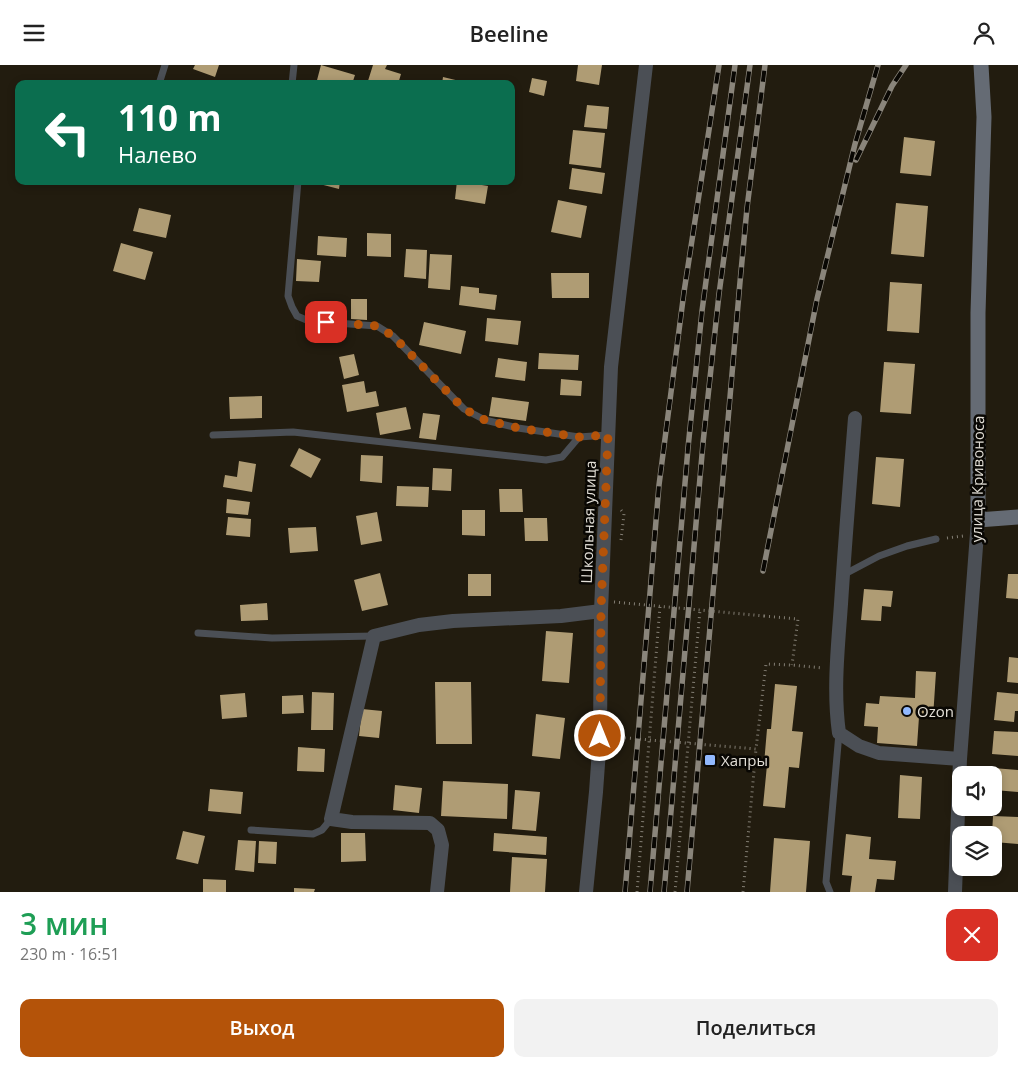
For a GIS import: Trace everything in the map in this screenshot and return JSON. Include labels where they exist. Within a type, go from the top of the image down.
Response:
[{"type":"street","name":"Школьная улица","points":[[586,892],[600,736],[601,611],[612,367],[646,65]]},
{"type":"street","name":"улица Кривоноса","points":[[955,892],[960,759],[977,527],[978,313],[984,117],[981,65]]},
{"type":"street","points":[[855,418],[836,670],[836,714],[839,733],[859,746],[879,753],[960,759]]},
{"type":"street","points":[[977,527],[1018,517]]},
{"type":"street","points":[[437,892],[442,845],[438,830],[430,823],[352,822],[331,819],[374,636],[419,625],[453,621],[561,616],[601,611]]},
{"type":"lane","points":[[159,80],[165,65]]},
{"type":"lane","points":[[292,80],[294,65]]},
{"type":"lane","points":[[298,185],[288,296],[297,316],[309,321],[377,326],[393,336],[464,409],[485,420],[518,428],[579,437],[608,435]]},
{"type":"lane","points":[[213,435],[293,432],[546,460],[562,457],[579,437]]},
{"type":"lane","points":[[843,575],[879,556],[907,546],[936,539]]},
{"type":"lane","points":[[198,633],[272,638],[374,636]]},
{"type":"lane","points":[[830,892],[826,882],[839,733]]},
{"type":"lane","points":[[250,830],[313,834],[322,830],[331,819]]},
{"type":"path","points":[[936,539],[977,527]]},
{"type":"path","points":[[614,602],[798,619],[792,665]]},
{"type":"path","points":[[637,892],[660,607]]},
{"type":"path","points":[[675,892],[700,610]]},
{"type":"path","points":[[744,892],[756,749],[766,664],[836,670]]},
{"type":"path","points":[[600,736],[756,749]]},
{"type":"building","points":[[195,65],[219,65],[215,77],[193,69]]},
{"type":"building","points":[[321,65],[355,75],[353,80],[317,80]]},
{"type":"building","points":[[373,65],[387,65],[385,69],[401,74],[399,80],[368,80]]},
{"type":"building","points":[[578,65],[602,65],[599,85],[576,81]]},
{"type":"building","points":[[443,77],[456,80],[443,80]]},
{"type":"building","points":[[532,78],[547,81],[544,96],[529,92]]},
{"type":"building","points":[[587,105],[609,107],[607,129],[584,127]]},
{"type":"building","points":[[573,130],[605,133],[601,168],[569,164]]},
{"type":"building","points":[[904,137],[935,141],[931,176],[900,173]]},
{"type":"building","points":[[572,168],[605,173],[602,194],[569,189]]},
{"type":"building","points":[[324,185],[340,185],[339,189]]},
{"type":"building","points":[[457,185],[488,186],[485,204],[455,199]]},
{"type":"building","points":[[558,200],[587,206],[581,238],[551,232]]},
{"type":"building","points":[[896,203],[928,206],[924,257],[891,254]]},
{"type":"building","points":[[139,208],[171,215],[166,238],[133,231]]},
{"type":"building","points":[[367,233],[391,234],[391,257],[367,256]]},
{"type":"building","points":[[318,236],[347,238],[346,257],[317,255]]},
{"type":"building","points":[[121,243],[153,252],[145,280],[113,271]]},
{"type":"building","points":[[406,249],[427,250],[426,279],[404,277]]},
{"type":"building","points":[[430,254],[452,255],[450,290],[428,288]]},
{"type":"building","points":[[297,259],[321,261],[319,282],[296,281]]},
{"type":"building","points":[[551,273],[589,273],[589,298],[552,298]]},
{"type":"building","points":[[890,282],[922,284],[919,333],[887,331]]},
{"type":"building","points":[[461,286],[479,288],[479,293],[497,295],[495,310],[459,305]]},
{"type":"building","points":[[351,299],[367,299],[367,320],[351,319]]},
{"type":"building","points":[[487,318],[521,321],[518,345],[485,341]]},
{"type":"building","points":[[424,322],[466,331],[461,354],[419,345]]},
{"type":"building","points":[[539,353],[579,355],[578,370],[538,369]]},
{"type":"building","points":[[354,354],[359,375],[344,379],[339,357]]},
{"type":"building","points":[[498,358],[527,362],[525,381],[495,377]]},
{"type":"building","points":[[884,362],[915,364],[911,414],[880,412]]},
{"type":"building","points":[[561,379],[582,381],[581,396],[560,395]]},
{"type":"building","points":[[364,381],[366,393],[376,391],[379,406],[347,412],[342,385]]},
{"type":"building","points":[[262,396],[262,418],[230,419],[229,397]]},
{"type":"building","points":[[492,397],[529,402],[526,421],[489,416]]},
{"type":"building","points":[[406,407],[411,429],[380,435],[376,413]]},
{"type":"building","points":[[423,413],[440,415],[436,440],[419,438]]},
{"type":"building","points":[[299,448],[321,459],[311,478],[290,466]]},
{"type":"building","points":[[361,455],[383,456],[382,483],[360,481]]},
{"type":"building","points":[[876,457],[904,459],[900,507],[872,504]]},
{"type":"building","points":[[239,461],[256,464],[252,492],[223,487],[225,475],[237,477]]},
{"type":"building","points":[[433,468],[452,469],[451,491],[432,490]]},
{"type":"building","points":[[397,486],[429,487],[428,507],[396,506]]},
{"type":"building","points":[[499,489],[522,489],[523,512],[500,512]]},
{"type":"building","points":[[227,499],[250,502],[248,515],[226,513]]},
{"type":"building","points":[[462,510],[485,510],[485,536],[462,535]]},
{"type":"building","points":[[377,512],[382,541],[361,545],[356,516]]},
{"type":"building","points":[[228,517],[251,519],[250,537],[226,535]]},
{"type":"building","points":[[524,518],[547,518],[548,541],[525,541]]},
{"type":"building","points":[[316,527],[318,551],[290,553],[288,528]]},
{"type":"building","points":[[380,573],[388,605],[362,611],[354,580]]},
{"type":"building","points":[[468,574],[491,574],[491,596],[468,596]]},
{"type":"building","points":[[1008,574],[1018,574],[1018,599],[1006,598]]},
{"type":"building","points":[[864,589],[893,591],[891,607],[882,606],[881,621],[861,620]]},
{"type":"building","points":[[267,603],[268,620],[241,621],[240,605]]},
{"type":"building","points":[[546,631],[573,633],[569,683],[542,681]]},
{"type":"building","points":[[1009,657],[1018,658],[1018,683],[1007,682]]},
{"type":"building","points":[[916,671],[936,672],[933,718],[919,717],[917,746],[877,743],[878,727],[864,726],[866,703],[879,704],[880,696],[915,698]]},
{"type":"building","points":[[435,682],[471,682],[472,744],[436,744]]},
{"type":"building","points":[[775,684],[797,686],[792,731],[803,732],[799,768],[789,767],[785,808],[763,806],[767,765],[764,764],[767,729],[771,729]]},
{"type":"building","points":[[312,692],[334,693],[333,730],[311,730]]},
{"type":"building","points":[[997,692],[1018,694],[1018,711],[1015,711],[1014,722],[994,720]]},
{"type":"building","points":[[245,693],[247,717],[222,719],[220,695]]},
{"type":"building","points":[[303,695],[304,713],[282,714],[282,696]]},
{"type":"building","points":[[362,709],[382,711],[379,738],[359,736]]},
{"type":"building","points":[[536,714],[565,718],[560,759],[532,756]]},
{"type":"building","points":[[994,731],[1018,732],[1018,756],[992,754]]},
{"type":"building","points":[[298,747],[325,749],[324,772],[297,771]]},
{"type":"building","points":[[1002,769],[1018,770],[1018,792],[1002,791]]},
{"type":"building","points":[[900,775],[922,777],[920,819],[898,818]]},
{"type":"building","points":[[443,781],[508,784],[507,819],[441,816]]},
{"type":"building","points":[[395,785],[422,788],[419,813],[393,810]]},
{"type":"building","points":[[210,789],[243,792],[241,814],[208,811]]},
{"type":"building","points":[[515,790],[540,792],[536,831],[512,829]]},
{"type":"building","points":[[993,816],[1018,817],[1018,844],[1002,843],[1002,826],[992,826]]},
{"type":"building","points":[[183,831],[205,836],[198,864],[176,859]]},
{"type":"building","points":[[341,833],[365,833],[366,861],[341,862]]},
{"type":"building","points":[[494,833],[547,837],[546,855],[493,851]]},
{"type":"building","points":[[846,834],[871,837],[869,859],[896,861],[894,880],[877,879],[875,892],[850,892],[852,876],[842,875]]},
{"type":"building","points":[[774,838],[810,841],[806,892],[770,892]]},
{"type":"building","points":[[238,840],[256,841],[254,872],[235,870]]},
{"type":"building","points":[[259,841],[277,842],[276,864],[258,863]]},
{"type":"building","points":[[512,857],[547,859],[545,892],[510,892]]},
{"type":"building","points":[[203,879],[226,880],[226,892],[203,892]]},
{"type":"building","points":[[294,888],[315,889],[314,892],[294,892]]},
{"type":"railway","points":[[625,892],[659,485],[684,292],[719,65]]},
{"type":"railway","points":[[650,892],[688,448],[702,311],[735,65]]},
{"type":"railway","points":[[664,892],[703,443],[719,294],[750,65]]},
{"type":"railway","points":[[687,892],[740,282],[747,208],[765,65]]},
{"type":"railway","points":[[763,571],[817,299],[855,144],[878,65]]},
{"type":"railway","points":[[856,160],[892,86],[906,65]]},
{"type":"place","name":"Ozon","points":[[907,711]]},
{"type":"place","name":"Хапры","points":[[710,760]]},
{"type":"route","points":[[326,322],[377,326],[393,336],[464,409],[485,420],[518,428],[579,437],[608,435],[601,611],[600,736]]}]
